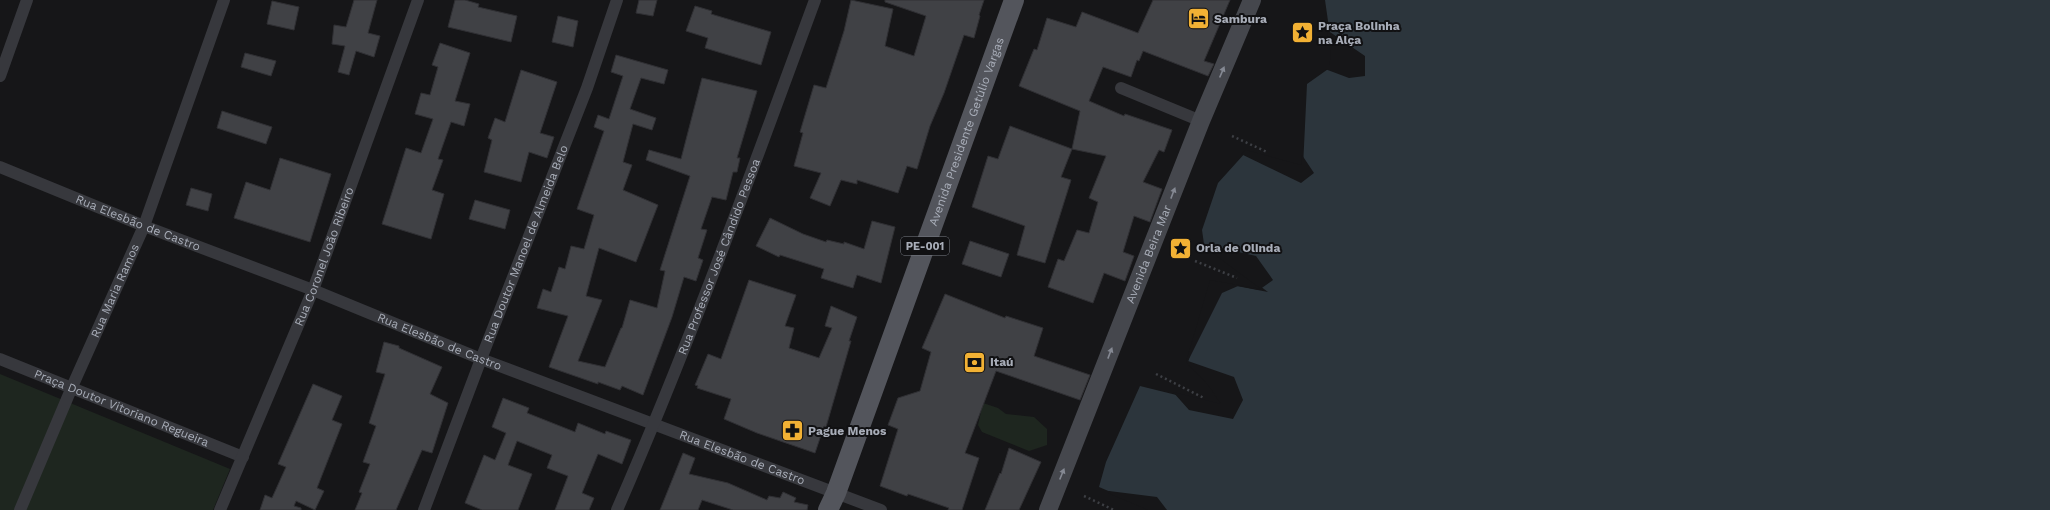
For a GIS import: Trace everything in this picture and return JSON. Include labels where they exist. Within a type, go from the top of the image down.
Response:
[{"type":"main road","name":"Avenida Presidente Getúlio Vargas","points":[[832,502],[1014,0]]},
{"type":"main road","name":"Avenida Beira Mar","points":[[1048,510],[1201,121],[1252,0]]},
{"type":"street","points":[[0,76],[27,0]]},
{"type":"street","name":"Rua Maria Ramos","points":[[20,510],[72,387],[144,226],[224,0]]},
{"type":"street","name":"Rua Coronel João Ribeiro","points":[[220,510],[313,290],[418,0]]},
{"type":"street","name":"Rua Doutor Manoel de Almeida Belo","points":[[424,510],[481,359],[587,88],[617,0]]},
{"type":"street","name":"Rua Professor José Cândido Pessoa","points":[[617,510],[654,424],[759,154],[815,0]]},
{"type":"street","points":[[1121,88],[1201,121]]},
{"type":"street","name":"Rua Elesbão de Castro","points":[[0,167],[144,226],[313,290],[481,359],[654,424],[832,502],[881,510]]},
{"type":"street","name":"Praça Doutor Vitoriano Regueira","points":[[0,359],[243,457]]},
{"type":"path","points":[[1232,136],[1267,152]]},
{"type":"path","points":[[1195,261],[1237,278]]},
{"type":"path","points":[[1156,374],[1204,398]]},
{"type":"path","points":[[1084,496],[1114,510]]},
{"type":"shaded area","points":[[1325,0],[2050,0],[2050,510],[1153,510],[1099,487],[1106,462],[1140,386],[1225,407],[1210,384],[1188,362],[1211,281],[1268,292],[1204,244],[1202,230],[1218,183],[1246,152],[1303,167],[1307,84],[1331,67],[1333,56]]},
{"type":"shaded area","points":[[0,374],[230,469],[213,510],[0,510]]},
{"type":"shaded area","points":[[983,403],[998,408],[1006,414],[1034,417],[1047,429],[1047,445],[1029,451],[982,432],[978,425]]},
{"type":"pier","points":[[1327,30],[1365,56],[1365,76],[1349,78],[1325,69],[1329,65],[1331,56]]},
{"type":"pier","points":[[1246,150],[1301,165],[1302,155],[1314,173],[1301,183],[1241,154]]},
{"type":"pier","points":[[1204,244],[1256,256],[1273,280],[1261,289],[1203,246]]},
{"type":"pier","points":[[1210,280],[1261,289],[1259,290],[1238,286],[1222,293],[1188,361],[1234,377],[1243,400],[1233,419],[1189,410],[1173,392],[1221,404],[1208,385],[1186,362]]},
{"type":"pier","points":[[1109,491],[1157,497],[1167,510],[1148,510],[1108,493]]},
{"type":"building","points":[[354,0],[377,0],[368,33],[380,36],[374,57],[356,51],[349,75],[338,72],[345,46],[332,44],[334,25],[346,27]]},
{"type":"building","points":[[455,0],[465,0],[479,4],[478,7],[517,16],[511,42],[448,27]]},
{"type":"building","points":[[639,0],[657,0],[653,16],[636,13]]},
{"type":"building","points":[[851,0],[893,9],[885,46],[914,56],[926,16],[885,2],[885,0],[984,0],[974,38],[964,35],[944,93],[930,126],[917,169],[907,166],[898,193],[857,180],[857,184],[841,180],[830,206],[810,198],[821,173],[794,166],[803,133],[800,132],[814,85],[826,88],[844,31]]},
{"type":"building","points":[[1153,0],[1230,0],[1204,61],[1214,64],[1208,76],[1143,51],[1139,61],[1137,60],[1131,77],[1103,67],[1089,101],[1124,116],[1125,114],[1172,130],[1164,152],[1159,150],[1143,182],[1162,189],[1150,222],[1134,216],[1123,252],[1134,256],[1125,281],[1104,273],[1093,303],[1048,287],[1058,259],[1064,261],[1077,230],[1089,233],[1098,202],[1089,198],[1106,156],[1072,149],[1080,111],[1019,86],[1034,49],[1037,50],[1047,18],[1076,27],[1082,12],[1138,33]]},
{"type":"building","points":[[272,1],[299,7],[294,30],[267,24]]},
{"type":"building","points":[[695,6],[712,11],[711,14],[771,32],[761,65],[705,48],[708,38],[686,31]]},
{"type":"building","points":[[558,16],[578,21],[573,47],[552,42]]},
{"type":"building","points":[[440,43],[470,53],[455,101],[470,104],[464,126],[451,122],[438,159],[443,160],[432,190],[444,194],[431,239],[382,224],[406,148],[421,153],[433,119],[415,114],[421,93],[430,95],[438,67],[432,65]]},
{"type":"building","points":[[245,53],[276,61],[271,76],[241,67]]},
{"type":"building","points":[[616,55],[668,70],[664,84],[641,78],[630,109],[656,118],[652,130],[633,124],[623,162],[632,165],[623,190],[658,205],[636,262],[599,248],[586,296],[602,300],[578,361],[605,367],[622,328],[630,300],[657,308],[665,271],[660,270],[690,176],[646,160],[649,150],[681,159],[702,78],[757,91],[737,158],[740,158],[737,172],[733,172],[726,200],[712,197],[701,229],[707,230],[698,258],[703,260],[696,281],[684,277],[672,317],[643,395],[622,386],[620,390],[549,367],[568,316],[537,308],[543,289],[551,292],[559,267],[565,269],[571,246],[584,249],[594,215],[577,209],[604,131],[594,127],[598,115],[609,119],[623,76],[611,72]]},
{"type":"building","points":[[521,70],[557,82],[540,133],[554,137],[547,158],[529,152],[521,182],[484,172],[492,140],[488,138],[495,118],[505,122]]},
{"type":"building","points":[[222,111],[272,127],[266,144],[217,128]]},
{"type":"building","points":[[1010,126],[1072,149],[1061,177],[1071,180],[1045,263],[1017,255],[1025,226],[972,207],[988,156],[998,159]]},
{"type":"building","points":[[280,158],[331,174],[310,242],[234,218],[246,182],[270,190]]},
{"type":"building","points":[[191,188],[212,194],[208,211],[186,205]]},
{"type":"building","points":[[475,200],[510,210],[505,229],[469,219]]},
{"type":"building","points":[[770,218],[803,234],[826,242],[827,240],[844,244],[844,242],[864,249],[872,221],[895,227],[881,283],[857,275],[853,288],[821,278],[824,269],[780,255],[779,257],[756,246]]},
{"type":"building","points":[[970,241],[1009,254],[1001,277],[962,264]]},
{"type":"building","points":[[749,280],[796,295],[785,326],[794,328],[789,348],[819,358],[832,328],[825,326],[831,306],[857,317],[826,427],[824,426],[815,453],[757,433],[724,419],[731,399],[697,388],[698,386],[695,385],[708,354],[721,359]]},
{"type":"building","points":[[945,294],[1005,318],[1006,316],[1043,328],[1034,356],[1090,375],[1080,400],[996,371],[965,453],[979,458],[962,510],[948,510],[949,508],[908,494],[907,496],[880,486],[898,429],[888,425],[898,398],[920,391],[931,352],[922,348]]},
{"type":"building","points":[[384,342],[399,346],[399,348],[442,367],[430,394],[448,403],[432,453],[422,450],[396,510],[355,510],[362,493],[359,492],[370,464],[363,462],[376,426],[369,423],[385,374],[376,372]]},
{"type":"building","points":[[313,384],[342,396],[332,420],[342,424],[317,488],[324,491],[315,510],[296,501],[294,506],[301,508],[301,510],[260,510],[265,495],[272,498],[286,467],[278,464]]},
{"type":"building","points":[[503,398],[529,408],[527,413],[575,432],[578,423],[605,434],[606,431],[631,440],[622,464],[598,454],[582,493],[594,498],[589,510],[555,510],[568,476],[547,468],[552,455],[517,441],[508,465],[532,474],[518,510],[482,510],[465,503],[484,455],[495,460],[506,433],[492,427]]},
{"type":"building","points":[[1009,448],[1041,462],[1019,510],[985,510],[1000,473],[1001,474]]},
{"type":"building","points":[[683,453],[695,458],[689,474],[728,483],[767,500],[769,496],[780,498],[783,492],[796,498],[794,502],[808,505],[807,510],[733,510],[702,500],[698,510],[660,510]]},
{"type":"place","name":"Sambura","points":[[1198,19]]},
{"type":"place","name":"Praça Bolinha na Alça","points":[[1303,33]]},
{"type":"place","name":"Orla de Olinda","points":[[1180,248]]},
{"type":"place","name":"Itaú","points":[[975,362]]},
{"type":"place","name":"Pague Menos","points":[[792,431]]}]
